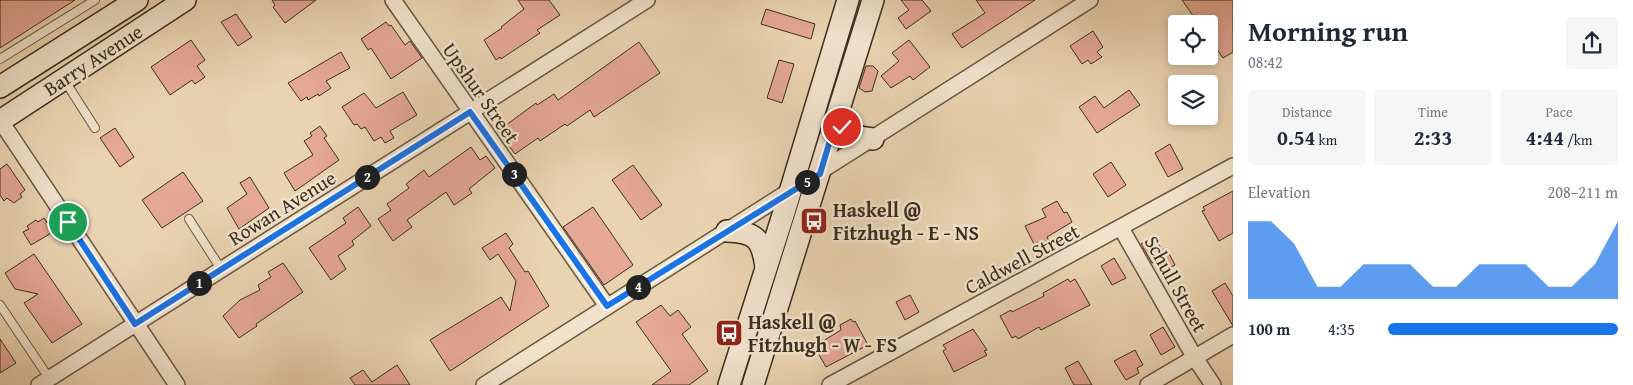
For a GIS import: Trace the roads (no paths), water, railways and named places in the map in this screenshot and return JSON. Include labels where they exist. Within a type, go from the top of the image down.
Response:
[{"type":"main road","points":[[0,87],[137,0]]},
{"type":"main road","points":[[729,385],[848,0]]},
{"type":"main road","points":[[753,385],[873,0]]},
{"type":"main road","name":"Barry Avenue","points":[[0,121],[176,3]]},
{"type":"main road","points":[[837,117],[842,127],[853,136],[873,139]]},
{"type":"main road","points":[[727,230],[750,234],[757,238],[762,248],[766,267]]},
{"type":"street","name":"Upshur Street","points":[[392,0],[607,306]]},
{"type":"street","name":"Rowan Avenue","points":[[44,382],[647,0]]},
{"type":"street","points":[[484,385],[727,230],[820,174],[1090,0]]},
{"type":"street","points":[[0,121],[177,385]]},
{"type":"street","name":"Caldwell Street","points":[[830,385],[1233,166]]},
{"type":"street","name":"Schull Street","points":[[1121,228],[1195,358],[1213,385]]},
{"type":"street","points":[[1148,385],[1233,336]]},
{"type":"lane","points":[[0,59],[95,0]]},
{"type":"lane","points":[[64,79],[95,128]]},
{"type":"lane","points":[[189,219],[221,269]]},
{"type":"lane","points":[[0,305],[44,382]]},
{"type":"place","name":"Haskell @ Fitzhugh - E - NS","points":[[814,221]]},
{"type":"place","name":"Haskell @ Fitzhugh - W - FS","points":[[729,333]]}]
